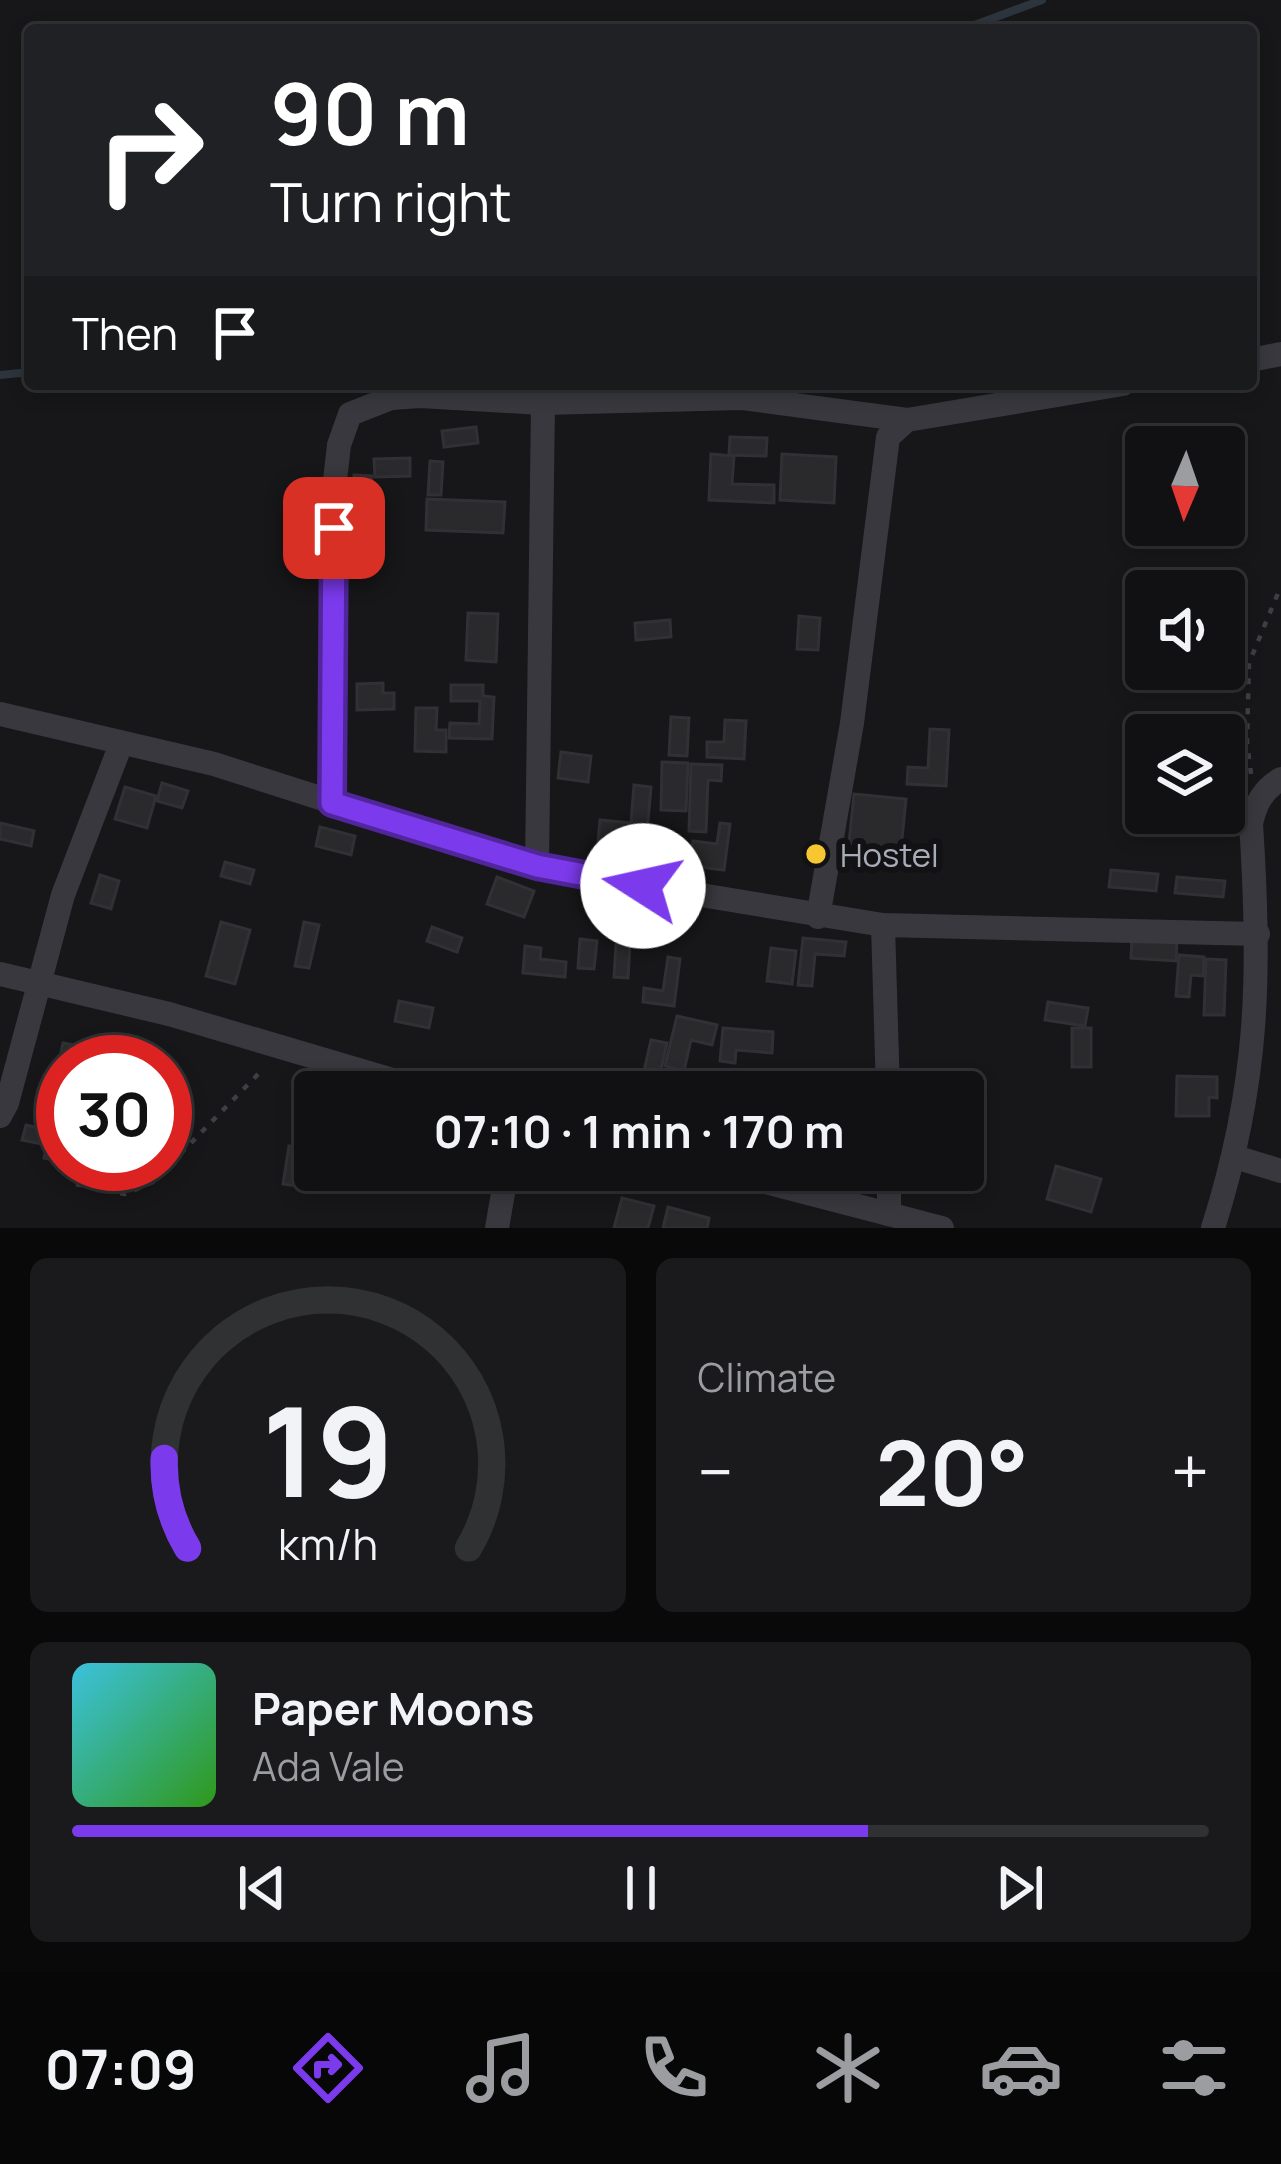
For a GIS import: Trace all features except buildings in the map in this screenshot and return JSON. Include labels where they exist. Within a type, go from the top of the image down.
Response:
[{"type":"street","points":[[332,803],[334,489],[344,425],[364,405],[391,398],[543,403],[743,398],[907,420],[1087,390]]},
{"type":"street","points":[[537,866],[543,403]]},
{"type":"street","points":[[818,916],[852,723],[883,460],[888,437],[907,420]]},
{"type":"street","points":[[0,713],[214,764],[537,866],[818,916],[883,925],[1258,934]]},
{"type":"street","points":[[0,1116],[63,895],[121,744]]},
{"type":"street","points":[[1213,1228],[1235,1157],[1250,1078],[1258,934],[1251,824],[1255,806],[1272,786]]},
{"type":"street","points":[[883,925],[887,1071]]},
{"type":"street","points":[[0,974],[169,1014],[364,1071]]},
{"type":"street","points":[[1235,1157],[1281,1171]]},
{"type":"street","points":[[497,1228],[504,1191]]},
{"type":"street","points":[[800,1191],[942,1228]]},
{"type":"street","points":[[889,1191],[889,1214]]},
{"type":"path","points":[[1272,786],[1253,782],[1250,769],[1249,663],[1281,586]]},
{"type":"path","points":[[192,1142],[285,1047]]},
{"type":"waterway","points":[[977,24],[1042,0]]},
{"type":"waterway","points":[[0,375],[24,373]]},
{"type":"place","name":"Hostel","points":[[816,854]]},
{"type":"route","points":[[334,528],[332,803],[537,866],[643,886]]}]
